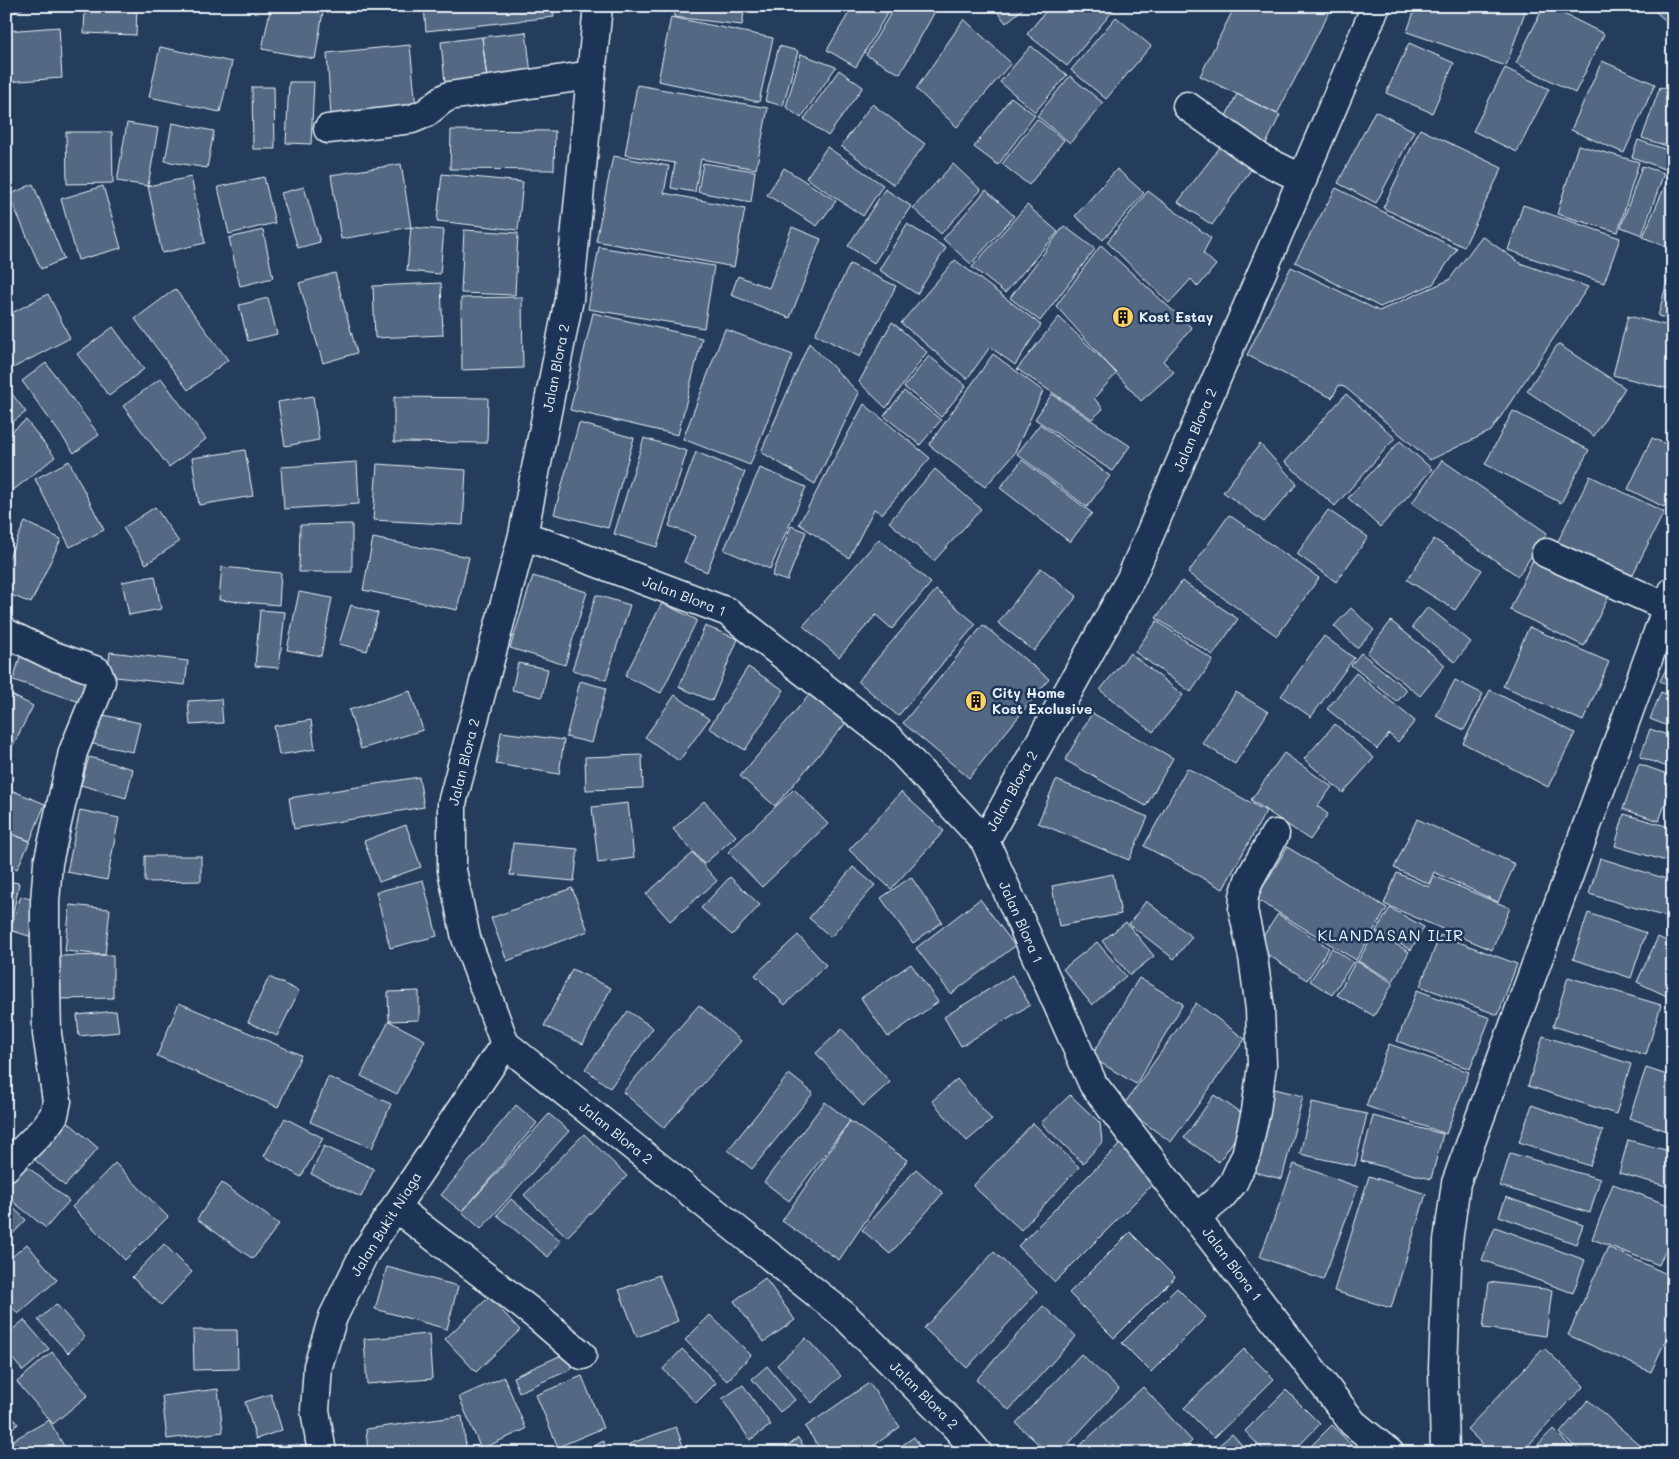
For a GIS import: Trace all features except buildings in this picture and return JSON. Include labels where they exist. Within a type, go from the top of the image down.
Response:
[{"type":"street","name":"Jalan Blora 2","points":[[598,6],[569,299],[523,536],[452,802],[452,870],[466,938],[505,1044],[845,1316],[955,1426],[978,1453]]},
{"type":"street","name":"Jalan Blora 2","points":[[985,840],[1131,578],[1376,6]]},
{"type":"street","points":[[328,129],[412,119],[426,113],[449,96],[591,75]]},
{"type":"street","points":[[1186,106],[1262,160],[1303,179]]},
{"type":"street","name":"Jalan Blora 1","points":[[523,536],[728,612],[891,740],[985,840],[1093,1084],[1353,1423],[1390,1453]]},
{"type":"street","points":[[1445,1453],[1443,1358],[1448,1241],[1456,1183],[1670,599],[1546,553]]},
{"type":"street","points":[[6,633],[51,655],[97,672],[100,681],[96,696],[73,752],[48,863],[44,942],[46,1025],[57,1101],[54,1115],[44,1129],[6,1167]]},
{"type":"street","points":[[1196,1218],[1221,1197],[1233,1183],[1246,1155],[1256,1111],[1262,1065],[1260,1009],[1253,957],[1243,910],[1244,896],[1249,880],[1275,834]]},
{"type":"street","name":"Jalan Bukit Niaga","points":[[322,1453],[315,1410],[318,1366],[333,1317],[364,1254],[505,1044]]},
{"type":"street","points":[[395,1207],[538,1317],[582,1355]]},
{"type":"place","name":"Kost Estay","points":[[1123,317]]},
{"type":"place","name":"City Home Kost Exclusive","points":[[976,701]]},
{"type":"district","name":"KLANDASAN ILIR","points":[[1391,935]]}]
